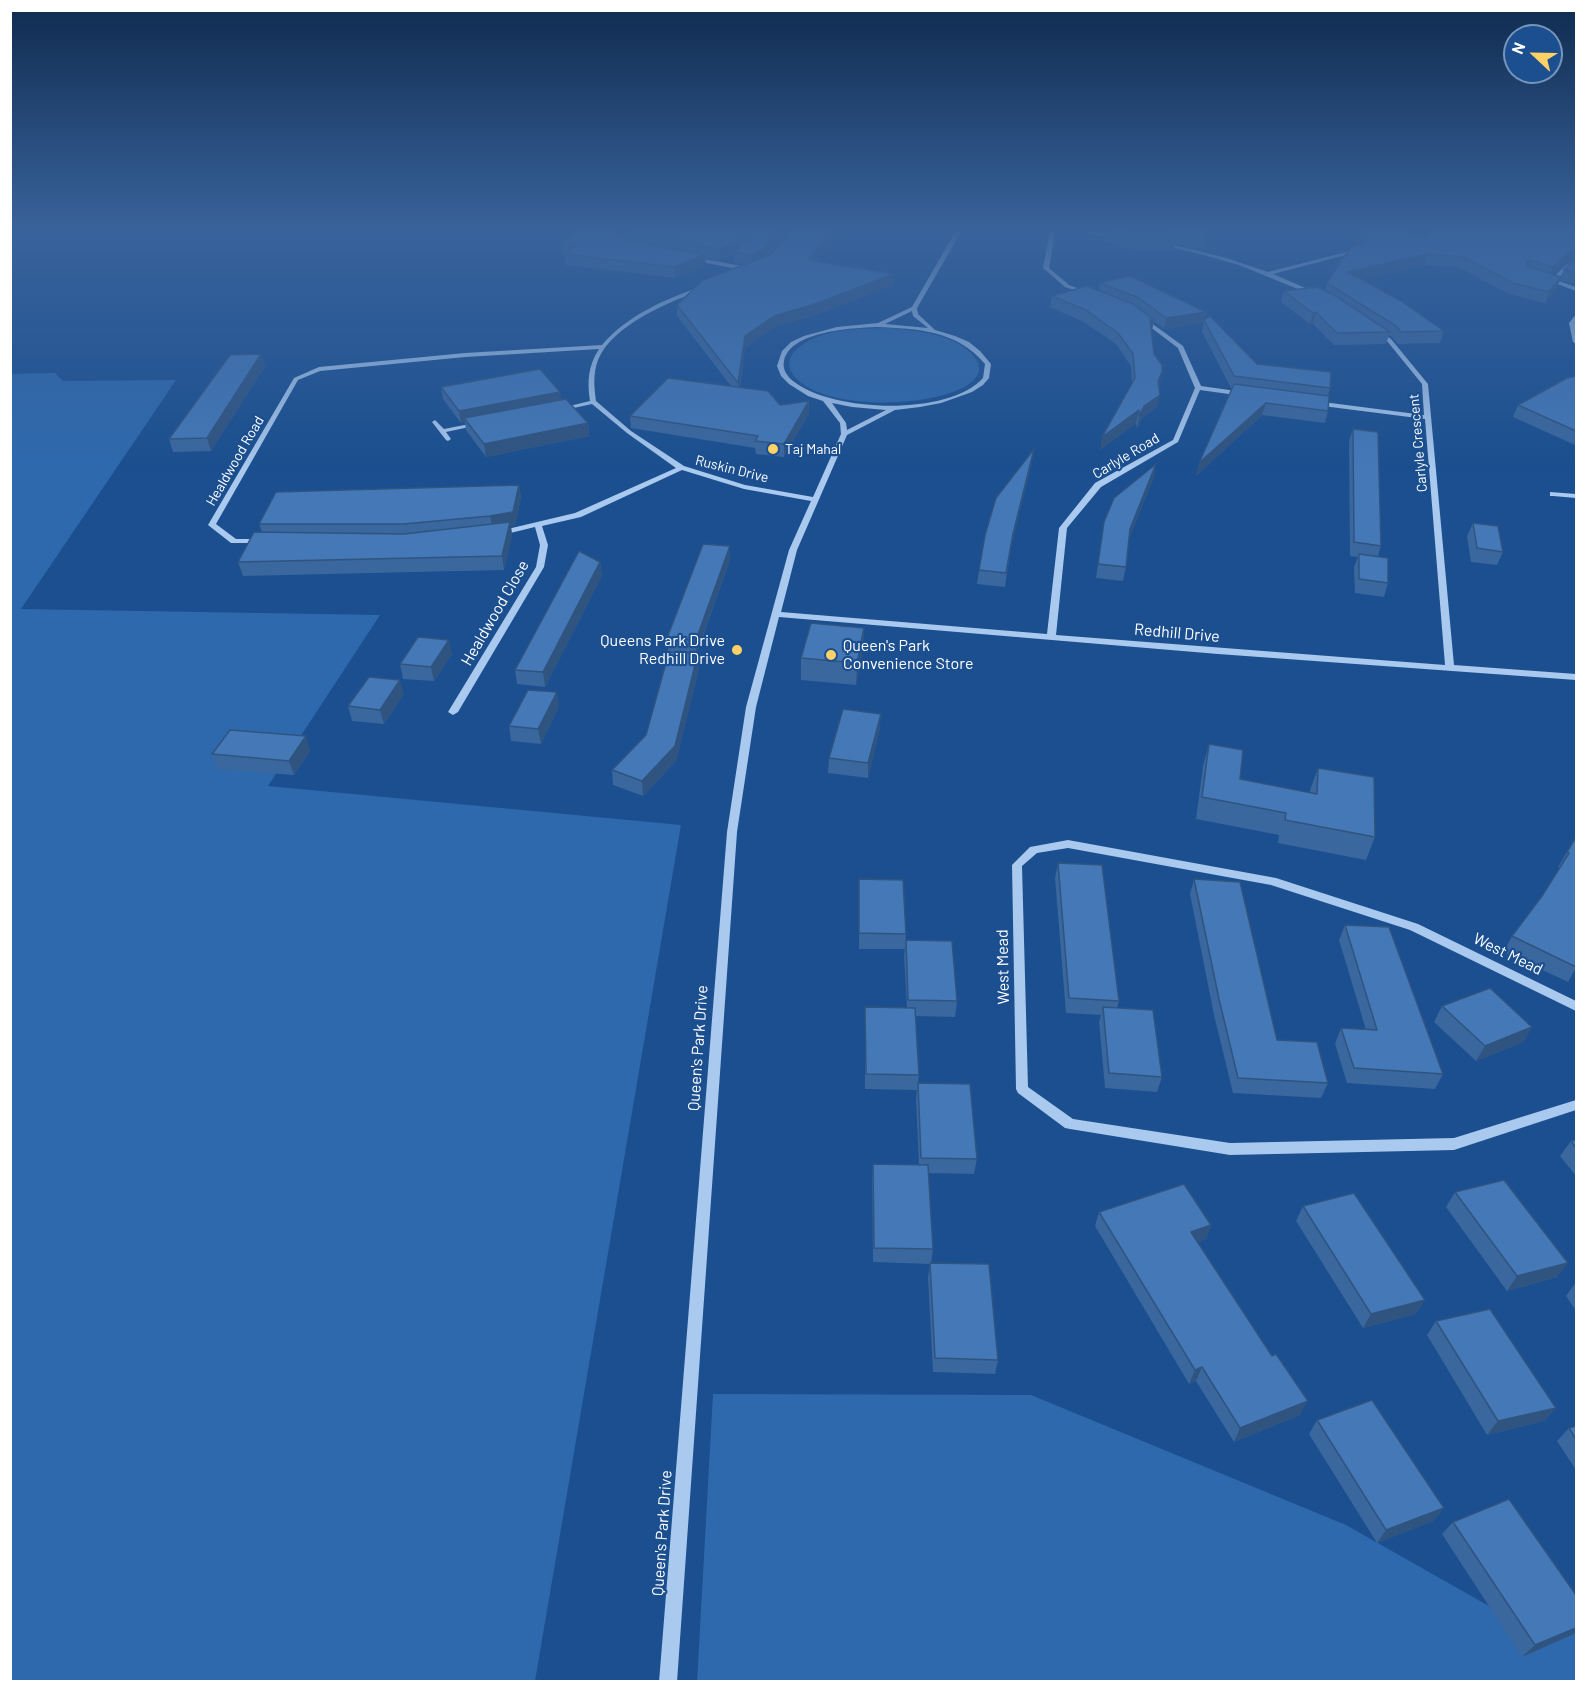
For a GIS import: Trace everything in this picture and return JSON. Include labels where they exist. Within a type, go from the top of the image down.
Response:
[{"type":"street","points":[[546,411],[593,402],[591,373],[601,348],[646,311]]},
{"type":"street","points":[[877,325],[908,311]]},
{"type":"street","points":[[914,311],[915,315],[938,332]]},
{"type":"street","points":[[1134,312],[1181,347],[1198,388],[1255,396]]},
{"type":"street","points":[[1576,316],[1572,323],[1576,342]]},
{"type":"street","points":[[877,325],[938,332],[962,340],[980,352],[988,364],[986,378],[973,390],[949,399],[895,407],[847,404],[825,399],[793,384],[784,376],[780,367],[781,358],[797,342],[819,333],[846,327],[877,325]]},
{"type":"street","name":"Carlyle Crescent","points":[[1371,328],[1389,340],[1425,384],[1450,668]]},
{"type":"street","name":"Healdwood Road","points":[[268,541],[234,541],[212,525],[296,379],[319,369],[465,355],[601,348]]},
{"type":"street","name":"Carlyle Road","points":[[1051,637],[1063,528],[1098,485],[1176,441],[1198,388]]},
{"type":"street","points":[[825,399],[843,423],[844,434],[895,407]]},
{"type":"street","points":[[1301,401],[1428,417]]},
{"type":"street","name":"Ruskin Drive","points":[[593,402],[629,432],[681,468],[744,487],[814,499]]},
{"type":"street","points":[[442,431],[488,422]]},
{"type":"street","points":[[435,423],[448,439]]},
{"type":"street","name":"Queen's Park Drive","points":[[668,1682],[732,832],[751,707],[793,550],[844,434]]},
{"type":"street","points":[[493,535],[578,515],[681,468]]},
{"type":"street","points":[[1553,494],[1576,496]]},
{"type":"street","name":"Healdwood Close","points":[[453,712],[540,567],[544,545],[538,524]]},
{"type":"street","name":"Redhill Drive","points":[[776,614],[1576,677]]},
{"type":"street","name":"West Mead","points":[[1576,1006],[1414,927],[1272,881],[1068,844],[1034,850],[1017,865],[1022,1089],[1070,1124],[1230,1149],[1454,1144],[1576,1104]]},
{"type":"shaded area","points":[[889,328],[932,334],[953,341],[971,353],[979,370],[969,384],[945,395],[913,401],[876,402],[841,399],[811,389],[790,370],[790,361],[794,352],[817,337],[841,331]]},
{"type":"shaded area","points":[[55,373],[63,381],[176,380],[21,609],[380,615],[268,786],[681,825],[535,1681],[11,1681],[10,374]]},
{"type":"shaded area","points":[[713,1394],[1031,1395],[1346,1525],[1533,1631],[1576,1627],[1576,1681],[697,1682]]},
{"type":"building","points":[[682,311],[791,311],[774,316],[745,336],[738,383]]},
{"type":"building","points":[[1087,311],[1142,311],[1154,320],[1150,320],[1154,354],[1162,365],[1158,381],[1160,395],[1144,406],[1139,416],[1139,410],[1102,437],[1135,378],[1133,354],[1118,333]]},
{"type":"building","points":[[1156,311],[1206,312],[1166,318]]},
{"type":"building","points":[[1310,311],[1358,311],[1390,332],[1337,333],[1316,312]]},
{"type":"building","points":[[1372,311],[1415,311],[1444,331],[1401,332],[1396,326]]},
{"type":"building","points":[[1210,316],[1257,364],[1331,372],[1330,388],[1234,376],[1204,320]]},
{"type":"building","points":[[261,354],[207,438],[169,439],[230,355]]},
{"type":"building","points":[[540,369],[560,392],[459,411],[441,387]]},
{"type":"building","points":[[1576,376],[1576,431],[1518,405],[1567,378]]},
{"type":"building","points":[[668,378],[768,391],[780,405],[809,401],[784,444],[755,441],[758,436],[630,416]]},
{"type":"building","points":[[1234,384],[1329,396],[1328,411],[1266,403],[1199,463]]},
{"type":"building","points":[[566,399],[588,423],[484,444],[464,418]]},
{"type":"building","points":[[1353,429],[1378,432],[1381,546],[1354,542]]},
{"type":"building","points":[[1034,449],[1006,573],[979,570],[985,535],[996,498]]},
{"type":"building","points":[[1156,464],[1130,529],[1126,567],[1098,564],[1104,522],[1114,498]]},
{"type":"building","points":[[519,485],[513,512],[490,516],[404,524],[259,524],[276,492]]},
{"type":"building","points":[[510,522],[502,556],[238,562],[254,532],[404,534]]},
{"type":"building","points":[[1473,523],[1498,526],[1503,552],[1477,548]]},
{"type":"building","points":[[703,544],[730,546],[696,640],[667,638]]},
{"type":"building","points":[[579,551],[600,562],[543,672],[515,670]]},
{"type":"building","points":[[1359,554],[1388,558],[1388,583],[1359,579]]},
{"type":"building","points":[[811,623],[864,628],[857,663],[801,658]]},
{"type":"building","points":[[418,637],[449,640],[431,667],[400,664]]},
{"type":"building","points":[[669,652],[698,653],[675,746],[642,781],[612,770],[646,735]]},
{"type":"building","points":[[369,677],[400,680],[380,710],[348,706]]},
{"type":"building","points":[[528,690],[557,692],[538,729],[509,726]]},
{"type":"building","points":[[843,709],[881,714],[868,763],[829,758]]},
{"type":"building","points":[[230,730],[306,736],[289,761],[212,754]]},
{"type":"building","points":[[1209,744],[1243,750],[1240,779],[1317,794],[1318,768],[1374,777],[1375,837],[1285,820],[1286,813],[1202,797]]},
{"type":"building","points":[[1576,837],[1576,967],[1512,936],[1542,896],[1569,853],[1567,852]]},
{"type":"building","points":[[1058,863],[1102,865],[1119,1001],[1069,998]]},
{"type":"building","points":[[859,879],[903,880],[906,934],[859,933]]},
{"type":"building","points":[[1194,879],[1240,882],[1277,1040],[1317,1042],[1328,1083],[1238,1078]]},
{"type":"building","points":[[1345,925],[1389,927],[1443,1074],[1354,1068],[1341,1028],[1377,1030]]},
{"type":"building","points":[[906,940],[952,941],[957,1001],[908,1000]]},
{"type":"building","points":[[1490,988],[1532,1027],[1485,1046],[1442,1006]]},
{"type":"building","points":[[865,1007],[915,1008],[919,1075],[866,1074]]},
{"type":"building","points":[[1103,1007],[1153,1010],[1162,1077],[1109,1073]]},
{"type":"building","points":[[918,1083],[970,1084],[977,1159],[921,1158]]},
{"type":"building","points":[[873,1164],[928,1165],[933,1249],[874,1248]]},
{"type":"building","points":[[1504,1180],[1568,1263],[1517,1276],[1455,1192]]},
{"type":"building","points":[[1184,1184],[1211,1225],[1191,1232],[1272,1356],[1276,1354],[1308,1401],[1240,1428],[1202,1367],[1195,1370],[1099,1212]]},
{"type":"building","points":[[1354,1193],[1425,1300],[1371,1314],[1303,1206]]},
{"type":"building","points":[[930,1263],[989,1264],[998,1360],[935,1358]]},
{"type":"building","points":[[1490,1309],[1556,1408],[1498,1421],[1436,1321]]},
{"type":"building","points":[[1372,1400],[1444,1508],[1386,1530],[1317,1420]]},
{"type":"building","points":[[1576,1426],[1576,1439],[1569,1428]]},
{"type":"building","points":[[1509,1499],[1576,1595],[1576,1628],[1535,1645],[1453,1522]]},
{"type":"place","name":"Taj Mahal","points":[[773,449]]},
{"type":"place","name":"Queens Park Drive Redhill Drive","points":[[737,650]]},
{"type":"place","name":"Queen's Park Convenience Store","points":[[831,655]]}]
